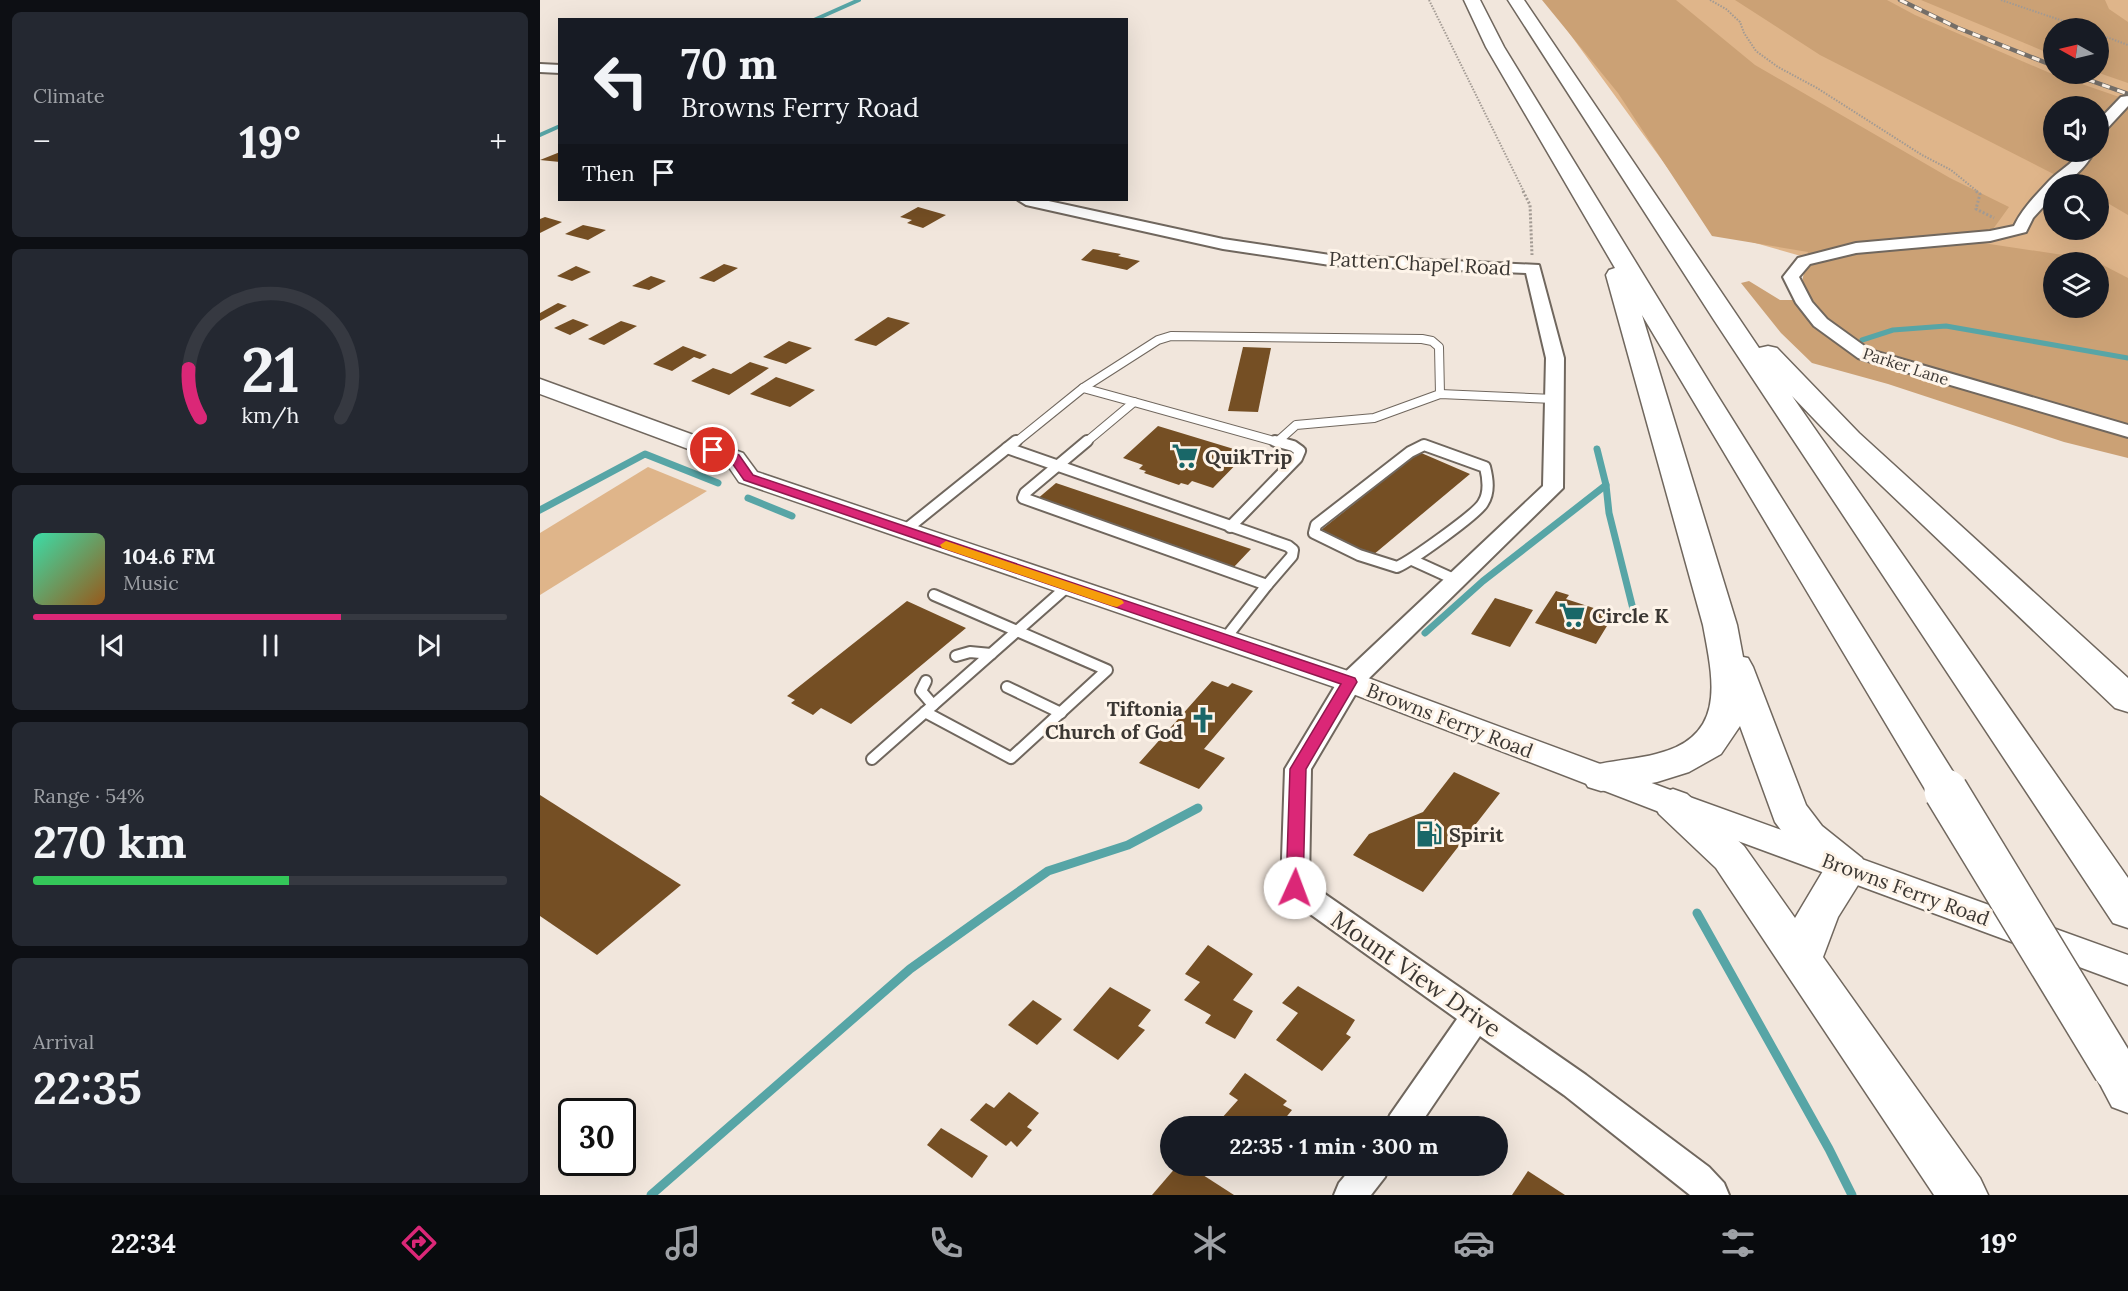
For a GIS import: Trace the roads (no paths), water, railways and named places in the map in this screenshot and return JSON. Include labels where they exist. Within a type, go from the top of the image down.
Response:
[{"type":"highway","points":[[1472,0],[1495,47],[1700,390],[2121,1081]]},
{"type":"highway","points":[[1516,0],[1727,320],[2128,911]]},
{"type":"highway","points":[[1604,228],[1720,625],[1789,811],[1808,837],[1848,869],[1827,894],[1810,927],[1801,959]]},
{"type":"highway","points":[[1727,320],[1774,358],[1850,439],[2128,699]]},
{"type":"highway","points":[[1601,777],[1656,770],[1689,757],[1713,740],[1728,711],[1729,676],[1720,625]]},
{"type":"highway","points":[[1673,804],[1730,857],[1963,1195]]},
{"type":"street","points":[[540,68],[558,69]]},
{"type":"street","points":[[2109,118],[2126,100]]},
{"type":"street","points":[[2067,174],[2081,162]]},
{"type":"street","name":"Parker Lane","points":[[2043,197],[2026,216],[2020,229],[1990,236],[1856,248],[1804,261],[1791,277],[1799,297],[1827,331],[1864,354],[2128,431]]},
{"type":"street","name":"Patten Chapel Road","points":[[1030,201],[1223,244],[1330,260],[1533,268],[1555,358],[1553,488],[1350,682]]},
{"type":"street","name":"Browns Ferry Road","points":[[540,386],[735,458],[748,477],[1350,682],[1848,869],[2128,970]]},
{"type":"street","name":"Mount View Drive","points":[[1350,682],[1298,769],[1295,888],[1575,1085],[1698,1178],[1712,1195]]},
{"type":"street","points":[[1408,1116],[1476,1017]]},
{"type":"street","points":[[1351,1195],[1365,1176]]},
{"type":"lane","points":[[904,531],[1083,388],[1158,340],[1171,336],[1422,339],[1432,341],[1439,346],[1440,394]]},
{"type":"lane","points":[[1083,388],[1293,446],[1299,451],[1297,458],[1230,527]]},
{"type":"lane","points":[[1277,442],[1296,425],[1374,418],[1440,394],[1554,399]]},
{"type":"lane","points":[[1134,402],[1025,493],[1023,498],[1267,585]]},
{"type":"lane","points":[[1412,560],[1483,504],[1489,483],[1485,467],[1424,445],[1410,452],[1316,525],[1314,533],[1317,537],[1385,564],[1397,567],[1412,560],[1456,580]]},
{"type":"lane","points":[[1007,448],[1293,550],[1292,556],[1224,640]]},
{"type":"lane","points":[[872,759],[1068,586]]},
{"type":"lane","points":[[926,681],[921,691],[929,709],[1011,758],[1107,670],[934,595]]},
{"type":"lane","points":[[956,656],[970,652],[991,654]]},
{"type":"lane","points":[[1007,687],[1061,713]]},
{"type":"waterway","points":[[818,18],[859,0]]},
{"type":"waterway","points":[[540,135],[558,127]]},
{"type":"waterway","points":[[1862,340],[1893,330],[1946,326],[2128,358]]},
{"type":"waterway","points":[[1597,449],[1606,485]]},
{"type":"waterway","points":[[540,510],[645,454],[718,483]]},
{"type":"waterway","points":[[1425,633],[1483,581],[1606,485]]},
{"type":"waterway","points":[[1606,485],[1609,513],[1633,609]]},
{"type":"waterway","points":[[748,498],[792,516]]},
{"type":"waterway","points":[[651,1195],[910,969],[987,914],[1048,871],[1128,845],[1198,808]]},
{"type":"waterway","points":[[1697,913],[1829,1149],[1852,1195]]},
{"type":"railway","points":[[1900,0],[1958,28],[2043,62]]},
{"type":"railway","points":[[2100,84],[2128,94]]},
{"type":"place","name":"QuikTrip","points":[[1185,456]]},
{"type":"place","name":"Circle K","points":[[1572,615]]},
{"type":"place","name":"Tiftonia Church of God","points":[[1203,720]]},
{"type":"place","name":"Spirit","points":[[1429,834]]}]
